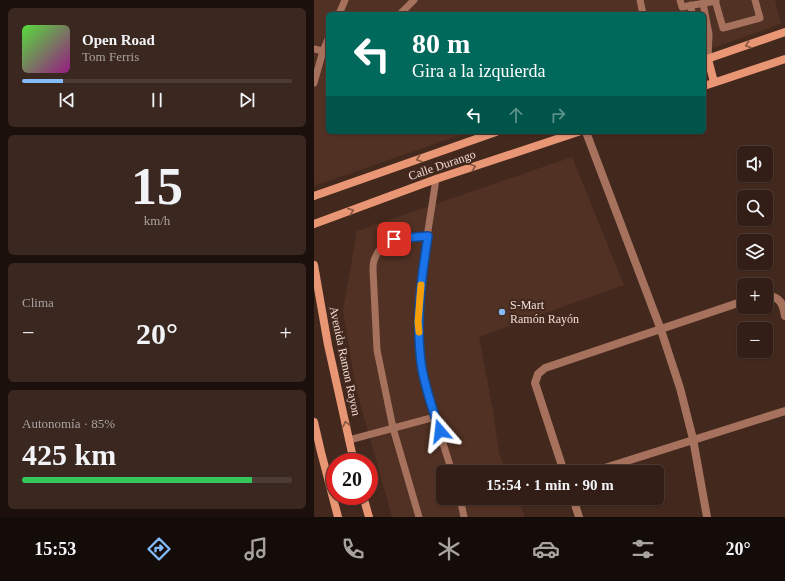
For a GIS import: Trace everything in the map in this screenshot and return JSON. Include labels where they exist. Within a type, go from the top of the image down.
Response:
[{"type":"main road","points":[[714,82],[706,59],[785,32]]},
{"type":"main road","points":[[706,85],[785,59]]},
{"type":"main road","name":"Calle Durango","points":[[314,196],[490,134]]},
{"type":"main road","name":"Calle Durango","points":[[314,224],[436,179],[572,134]]},
{"type":"main road","name":"Avenida Ramon Rayon","points":[[314,265],[328,345],[352,453]]},
{"type":"main road","points":[[314,422],[338,517]]},
{"type":"main road","points":[[366,505],[369,517]]},
{"type":"street","points":[[587,134],[661,330],[680,388],[693,440],[707,517]]},
{"type":"street","points":[[773,296],[776,297],[783,305],[785,316]]},
{"type":"street","points":[[562,465],[535,383],[538,374],[545,368],[737,303]]},
{"type":"street","points":[[614,465],[785,411]]},
{"type":"street","points":[[575,505],[579,517]]},
{"type":"lane","points":[[340,12],[345,0]]},
{"type":"lane","points":[[402,12],[414,0]]},
{"type":"lane","points":[[640,0],[643,12]]},
{"type":"lane","points":[[680,0],[682,7],[716,0],[723,28],[760,18],[755,0]]},
{"type":"lane","points":[[703,3],[705,12]]},
{"type":"lane","points":[[691,5],[692,12]]},
{"type":"lane","points":[[706,18],[709,34],[706,59]]},
{"type":"lane","points":[[314,83],[326,44]]},
{"type":"lane","points":[[314,49],[323,51]]},
{"type":"lane","points":[[436,179],[420,296],[418,322],[422,369],[450,465]]},
{"type":"lane","points":[[419,517],[393,428],[377,350],[373,270],[375,258],[381,248],[394,239],[428,236]]},
{"type":"lane","points":[[349,440],[435,417]]},
{"type":"lane","points":[[461,505],[464,517]]},
{"type":"shaded area","points":[[314,0],[775,0],[781,24],[706,50],[706,12],[326,12],[326,134],[463,134],[314,186]]},
{"type":"shaded area","points":[[572,157],[624,285],[479,337],[492,405],[499,453],[504,465],[436,465],[436,505],[521,505],[525,517],[392,517],[378,467],[378,453],[374,453],[355,385],[343,310],[357,231]]},
{"type":"slow traffic","points":[[419,332],[418,322],[421,285]]},
{"type":"place","name":"S-Mart Ramón Rayón","points":[[502,312]]},
{"type":"route","points":[[394,239],[428,236],[423,265],[418,322],[422,369],[440,431]]}]
